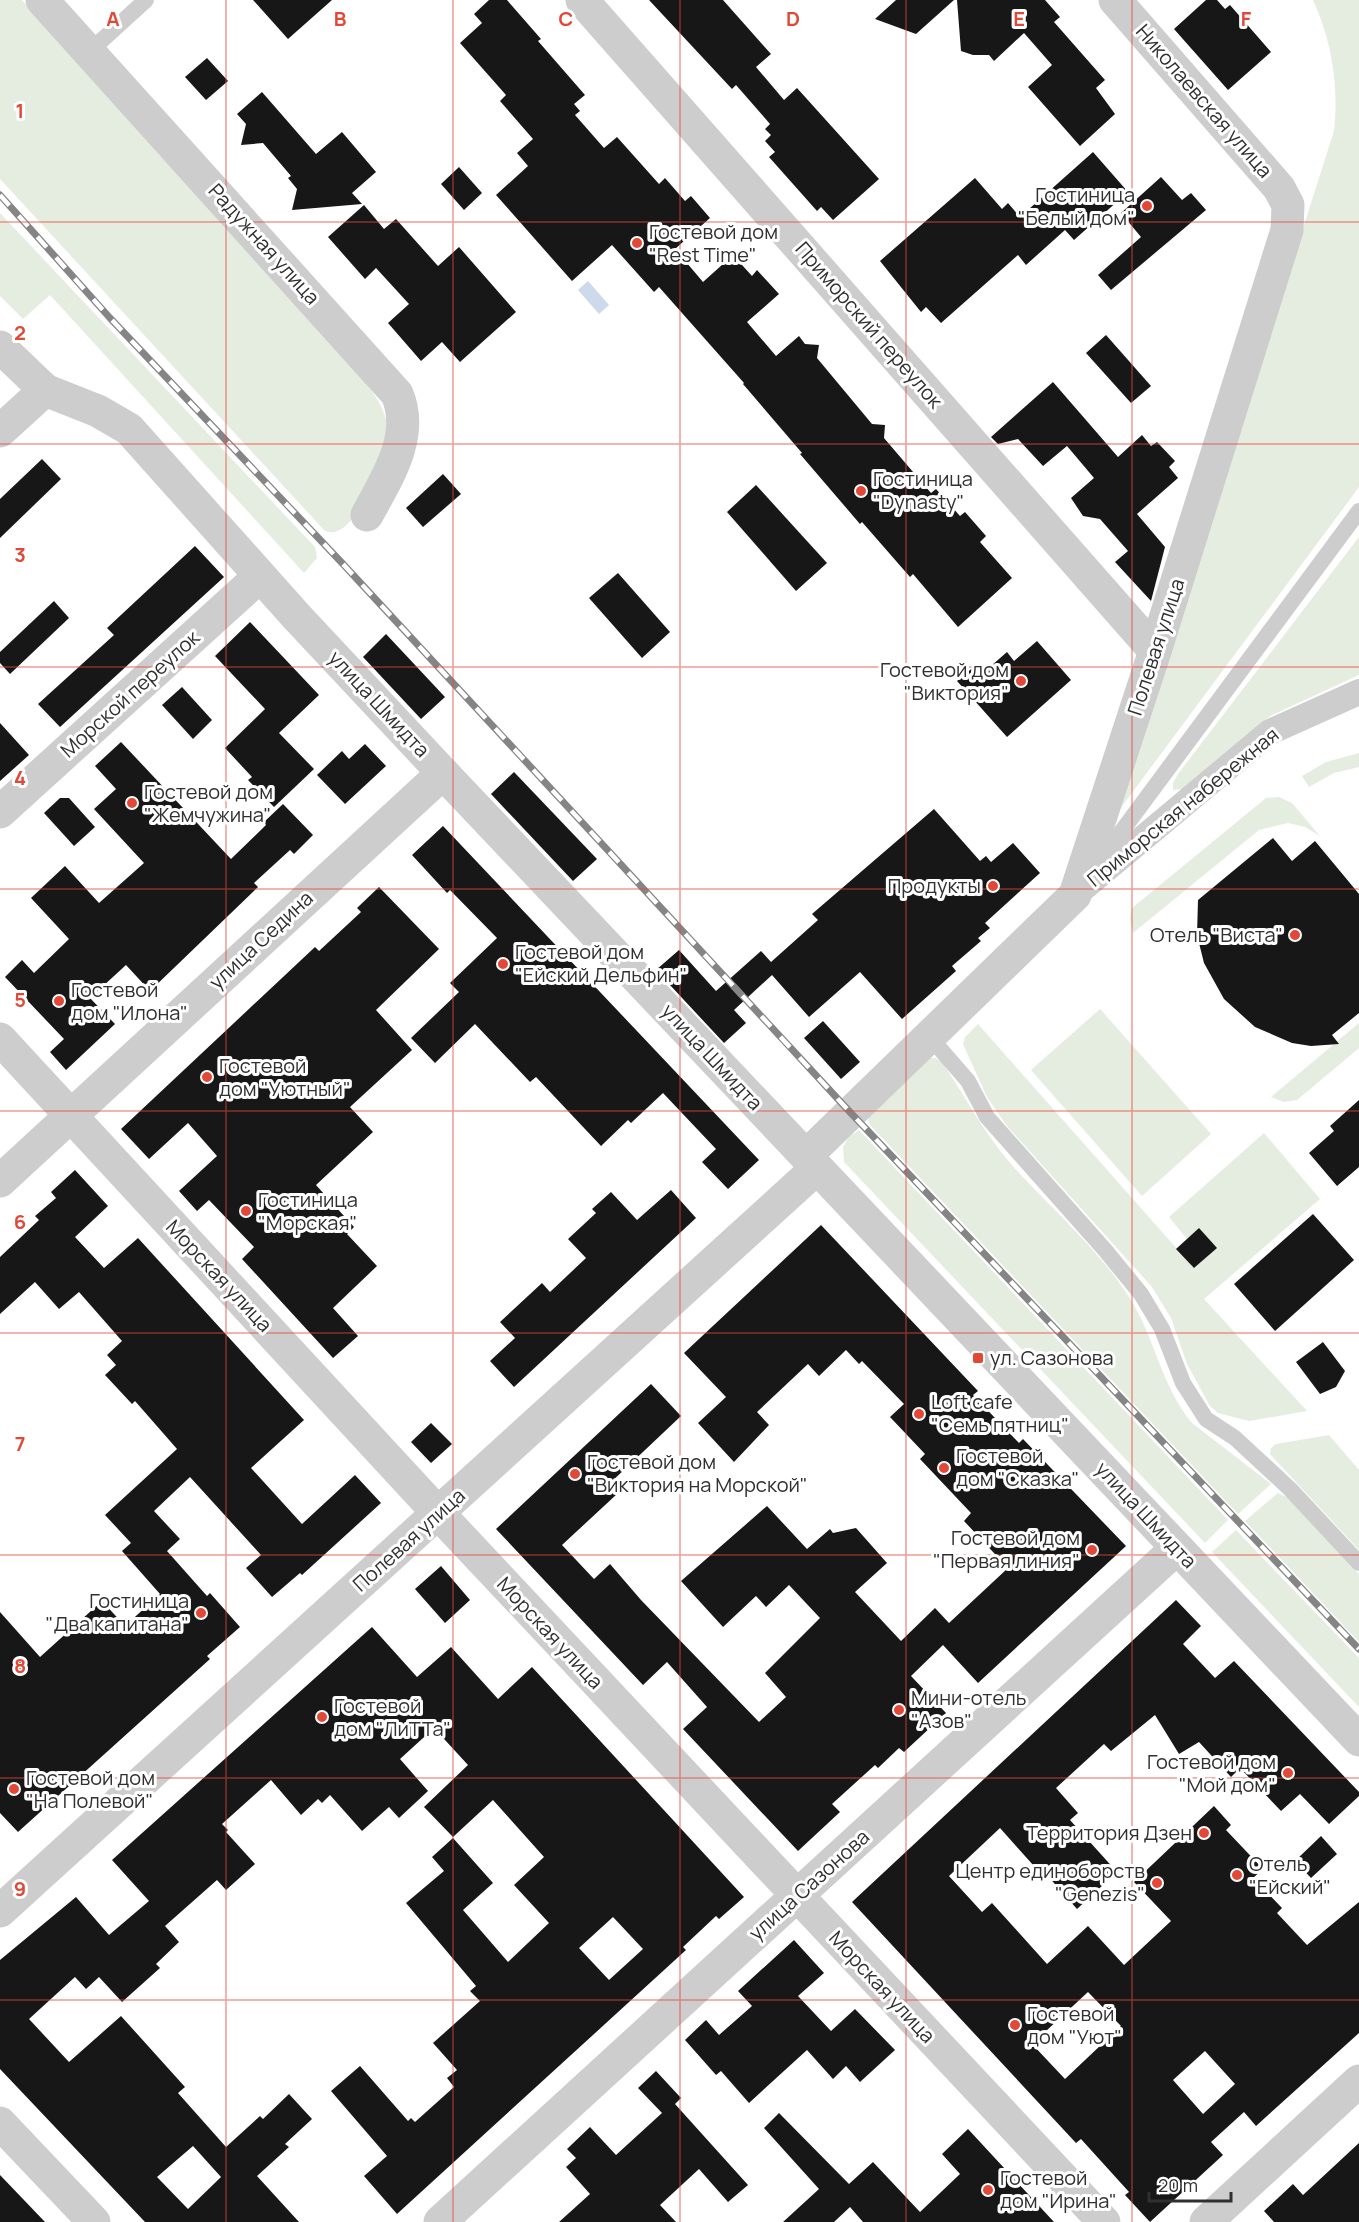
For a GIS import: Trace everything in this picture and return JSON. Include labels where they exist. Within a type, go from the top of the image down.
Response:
[{"type":"street","name":"Радужная улица","points":[[42,0],[397,394],[402,413],[402,435],[395,461],[367,515]]},
{"type":"street","name":"Приморский переулок","points":[[582,0],[1155,651]]},
{"type":"street","name":"Николаевская улица","points":[[1115,0],[1266,171],[1288,205]]},
{"type":"street","name":"Полевая улица","points":[[0,1911],[438,1513],[811,1162],[928,1035],[1075,895],[1155,651],[1287,230],[1288,205]]},
{"type":"street","name":"улица Шмидта","points":[[0,347],[45,390],[98,411],[129,429],[260,576],[443,773],[1359,1740]]},
{"type":"street","points":[[0,431],[45,390]]},
{"type":"street","name":"Морской переулок","points":[[0,812],[260,576]]},
{"type":"street","name":"Приморская набережная","points":[[1075,895],[1270,732],[1359,692]]},
{"type":"street","name":"улица Седина","points":[[0,1181],[443,773]]},
{"type":"street","name":"Морская улица","points":[[0,1039],[438,1513],[1104,2222]]},
{"type":"street","name":"улица Сазонова","points":[[440,2222],[1177,1548]]},
{"type":"street","points":[[1206,2222],[1359,2081]]},
{"type":"street","points":[[0,2122],[94,2222]]},
{"type":"lane","points":[[90,51],[146,0]]},
{"type":"lane","points":[[1075,895],[1359,511]]},
{"type":"lane","points":[[928,1035],[968,1081],[987,1117],[1141,1294],[1162,1329],[1189,1394],[1206,1419],[1235,1438],[1290,1489],[1359,1563]]},
{"type":"shaded area","points":[[0,0],[22,0],[338,351],[377,399],[383,410],[388,433],[366,495],[348,524],[337,531],[325,531],[0,179]]},
{"type":"shaded area","points":[[1313,0],[1359,0],[1359,487],[1117,811],[1334,131],[1335,81],[1325,32]]},
{"type":"shaded area","points":[[0,213],[315,547],[317,558],[304,573],[50,295],[23,319],[0,296]]},
{"type":"shaded area","points":[[1359,537],[1359,675],[1270,716],[1183,789],[1173,790],[1173,783],[1178,774]]},
{"type":"shaded area","points":[[1359,753],[1359,767],[1334,773],[1309,787],[1302,776],[1326,762]]},
{"type":"shaded area","points":[[1279,797],[1292,803],[1320,836],[1305,827],[1288,823],[1259,830],[1133,933],[1130,918],[1132,908],[1266,798]]},
{"type":"shaded area","points":[[1100,1009],[1211,1134],[1142,1196],[1031,1070]]},
{"type":"shaded area","points":[[1359,1023],[1359,1048],[1297,1100],[1284,1102],[1271,1097]]},
{"type":"shaded area","points":[[978,1024],[1194,1268],[1216,1248],[1187,1239],[1169,1217],[1264,1133],[1320,1199],[1204,1299],[1307,1411],[1249,1421],[1218,1413],[1210,1406],[1187,1364],[1171,1318],[1152,1287],[1007,1126],[987,1097],[963,1044],[965,1037]]},
{"type":"shaded area","points":[[925,1058],[935,1058],[942,1062],[1001,1152],[1103,1261],[1138,1312],[1165,1377],[1181,1409],[1192,1423],[1271,1484],[1238,1514],[870,1125],[868,1118]]},
{"type":"shaded area","points":[[859,1130],[1228,1520],[1205,1543],[844,1162],[843,1147],[849,1137]]},
{"type":"shaded area","points":[[1329,1435],[1359,1470],[1359,1550],[1270,1454],[1271,1448],[1276,1444]]},
{"type":"shaded area","points":[[1278,1493],[1291,1499],[1359,1574],[1359,1642],[1245,1521]]},
{"type":"shaded area","points":[[1236,1530],[1359,1658],[1359,1707],[1212,1552]]},
{"type":"water","points":[[588,281],[609,305],[599,314],[578,290]]},
{"type":"building","points":[[253,0],[332,0],[288,39]]},
{"type":"building","points":[[489,0],[507,0],[541,39],[538,41],[585,95],[574,104],[580,111],[575,115],[604,148],[617,137],[659,184],[665,178],[685,201],[691,196],[710,218],[675,249],[703,282],[733,255],[752,276],[757,270],[779,294],[747,322],[776,356],[799,336],[805,344],[819,345],[817,358],[872,424],[885,425],[884,438],[931,493],[936,489],[960,516],[965,512],[986,536],[980,542],[1012,578],[958,627],[913,574],[910,577],[862,522],[860,524],[800,454],[802,453],[744,383],[659,287],[654,292],[612,245],[572,281],[496,195],[528,166],[517,153],[533,139],[500,101],[506,95],[460,43],[482,23],[474,14]]},
{"type":"building","points":[[649,0],[723,0],[771,54],[756,67],[784,100],[797,88],[879,179],[833,220],[821,207],[817,211],[769,157],[775,152],[765,141],[771,135],[765,129],[770,124],[736,85],[732,89]]},
{"type":"building","points":[[896,0],[954,0],[916,34],[875,19]]},
{"type":"building","points":[[957,0],[1045,0],[1060,17],[1054,22],[1105,80],[1096,88],[1115,114],[1080,146],[1028,87],[1052,65],[1024,33],[994,61],[989,55],[973,55],[961,51]]},
{"type":"building","points":[[1206,0],[1217,0],[1225,9],[1230,5],[1271,52],[1228,90],[1174,29]]},
{"type":"building","points":[[207,58],[228,81],[206,100],[185,77]]},
{"type":"building","points":[[262,92],[316,154],[342,132],[376,172],[352,193],[362,204],[292,210],[297,189],[288,178],[291,176],[263,143],[241,145],[246,124],[237,114]]},
{"type":"building","points":[[1093,152],[1128,192],[1074,240],[1065,230],[1026,265],[1018,255],[941,323],[926,307],[921,312],[880,261],[975,178],[1002,209],[1008,203],[1020,217]]},
{"type":"building","points":[[459,167],[482,193],[464,210],[441,184]]},
{"type":"building","points":[[1161,177],[1182,200],[1191,193],[1206,210],[1111,290],[1098,275],[1141,237],[1121,213]]},
{"type":"building","points":[[364,205],[384,229],[396,219],[438,266],[459,247],[516,312],[460,362],[442,342],[421,361],[388,323],[409,304],[376,268],[365,279],[328,237]]},
{"type":"building","points":[[1106,335],[1151,386],[1131,403],[1086,353]]},
{"type":"building","points":[[1053,382],[1118,457],[1142,435],[1151,446],[1157,442],[1175,461],[1169,467],[1178,478],[1137,514],[1165,547],[1151,601],[1115,562],[1128,551],[1100,519],[1083,516],[1071,498],[1094,478],[1067,446],[1043,466],[1018,439],[998,444],[991,437]]},
{"type":"building","points":[[42,459],[61,479],[0,538],[0,499]]},
{"type":"building","points":[[443,474],[461,494],[423,527],[406,508]]},
{"type":"building","points":[[756,485],[827,563],[796,591],[727,512]]},
{"type":"building","points":[[195,546],[224,577],[60,727],[38,704],[114,635],[107,628]]},
{"type":"building","points":[[618,573],[670,632],[642,658],[589,598]]},
{"type":"building","points":[[54,601],[69,618],[10,674],[0,663],[0,652]]},
{"type":"building","points":[[250,622],[319,695],[279,733],[314,769],[274,807],[248,780],[252,777],[225,748],[265,709],[215,656]]},
{"type":"building","points":[[386,634],[445,697],[421,719],[363,657]]},
{"type":"building","points":[[1037,641],[1071,680],[1007,737],[957,681],[976,665],[983,673],[1007,652],[1014,661]]},
{"type":"building","points":[[182,687],[212,720],[193,739],[162,705]]},
{"type":"building","points":[[0,723],[29,755],[0,781]]},
{"type":"building","points":[[121,742],[231,859],[266,825],[264,822],[283,804],[313,835],[294,854],[290,850],[254,883],[258,887],[150,991],[126,965],[90,998],[115,1024],[66,1070],[50,1052],[64,1039],[5,977],[22,960],[34,973],[69,939],[31,898],[65,866],[99,903],[144,863],[94,809],[116,789],[95,766]]},
{"type":"building","points":[[365,744],[386,766],[345,804],[317,775],[342,751],[349,759]]},
{"type":"building","points":[[514,772],[597,859],[573,881],[491,794]]},
{"type":"building","points":[[60,798],[69,798],[95,827],[74,846],[44,813]]},
{"type":"building","points":[[934,809],[980,861],[986,856],[991,862],[1013,843],[1040,873],[985,923],[990,928],[978,938],[981,941],[952,966],[956,971],[902,1019],[860,972],[809,1017],[772,975],[734,1010],[746,1023],[724,1043],[656,970],[679,950],[716,991],[761,951],[771,962],[818,920],[812,914]]},
{"type":"building","points":[[443,826],[759,1160],[728,1189],[702,1162],[716,1149],[663,1093],[631,1123],[628,1120],[601,1146],[536,1077],[530,1082],[475,1024],[435,1063],[411,1038],[459,992],[450,983],[497,938],[450,890],[447,893],[412,855]]},
{"type":"building","points":[[1273,838],[1292,861],[1315,841],[1359,894],[1359,1013],[1332,1035],[1339,1044],[1311,1046],[1292,1043],[1255,1027],[1224,999],[1204,963],[1197,935],[1198,900]]},
{"type":"building","points":[[379,887],[439,949],[376,1010],[412,1050],[350,1107],[373,1132],[316,1185],[354,1227],[347,1234],[377,1266],[333,1308],[358,1336],[333,1358],[242,1259],[254,1247],[209,1200],[197,1211],[179,1191],[217,1156],[188,1123],[149,1159],[121,1129],[315,947],[319,951],[361,912],[357,908]]},
{"type":"building","points":[[823,1021],[860,1062],[841,1079],[804,1038]]},
{"type":"building","points":[[1359,1100],[1359,1167],[1337,1186],[1309,1153],[1334,1131],[1330,1126]]},
{"type":"building","points":[[75,1170],[108,1206],[75,1237],[104,1268],[138,1238],[304,1420],[251,1468],[302,1524],[355,1475],[381,1503],[302,1575],[300,1573],[272,1597],[246,1568],[261,1555],[190,1477],[154,1511],[180,1539],[167,1551],[207,1596],[210,1593],[240,1627],[207,1656],[210,1659],[18,1832],[0,1813],[0,1612],[40,1657],[102,1601],[125,1626],[160,1594],[122,1551],[131,1543],[105,1515],[177,1449],[135,1401],[132,1404],[105,1375],[116,1365],[107,1355],[122,1341],[79,1292],[59,1309],[35,1282],[0,1314],[0,1257],[39,1220],[35,1216],[56,1198],[51,1192]]},
{"type":"building","points":[[671,1190],[696,1218],[514,1387],[490,1361],[515,1338],[500,1322],[542,1283],[550,1292],[586,1258],[568,1239],[596,1213],[592,1209],[611,1192],[637,1220]]},
{"type":"building","points":[[1313,1214],[1354,1260],[1275,1331],[1234,1284]]},
{"type":"building","points":[[821,1225],[978,1391],[973,1395],[1019,1443],[1023,1439],[1126,1546],[978,1683],[943,1645],[911,1676],[946,1713],[904,1752],[899,1748],[878,1768],[875,1765],[832,1804],[840,1812],[798,1851],[683,1729],[707,1707],[667,1662],[643,1685],[496,1529],[651,1384],[681,1416],[608,1485],[617,1494],[562,1545],[594,1579],[610,1564],[641,1600],[759,1722],[786,1697],[765,1673],[820,1618],[789,1585],[766,1607],[756,1596],[723,1627],[681,1581],[767,1506],[807,1549],[830,1529],[833,1533],[856,1528],[887,1563],[855,1592],[901,1641],[935,1608],[949,1623],[1008,1568],[964,1521],[971,1513],[920,1459],[925,1454],[890,1417],[904,1404],[862,1361],[859,1364],[846,1350],[819,1376],[808,1364],[757,1412],[769,1425],[734,1462],[698,1423],[726,1397],[684,1353]]},
{"type":"building","points":[[1199,1228],[1217,1248],[1194,1268],[1176,1249]]},
{"type":"building","points":[[1323,1342],[1345,1371],[1336,1387],[1320,1394],[1296,1362]]},
{"type":"building","points":[[431,1423],[452,1444],[431,1463],[411,1442]]},
{"type":"building","points":[[441,1566],[470,1600],[445,1623],[415,1589]]},
{"type":"building","points":[[1176,1600],[1201,1626],[1183,1644],[1215,1678],[1234,1661],[1359,1792],[1359,1796],[1329,1824],[1300,1794],[1281,1811],[1240,1768],[1231,1777],[1199,1742],[1179,1754],[1155,1715],[1111,1751],[1104,1744],[1056,1788],[1078,1813],[1070,1820],[1117,1872],[1077,1909],[1046,1874],[1042,1875],[1000,1828],[949,1876],[982,1912],[992,1903],[1047,1964],[1088,1926],[1124,1965],[1171,1921],[1134,1882],[1214,1806],[1231,1825],[1226,1830],[1263,1869],[1253,1878],[1282,1908],[1277,1913],[1307,1945],[1359,1902],[1359,2033],[1256,2126],[1244,2112],[1211,2142],[1223,2155],[1150,2222],[1125,2195],[1129,2192],[1081,2139],[1076,2143],[852,1902]],"holes":[[[1088,1992],[1121,2026],[1065,2079],[1032,2044]],[[1205,2051],[1235,2084],[1203,2114],[1173,2080]]]},
{"type":"building","points":[[372,1627],[417,1677],[451,1647],[498,1699],[532,1667],[744,1897],[719,1919],[716,1916],[683,1947],[686,1950],[397,2214],[364,2176],[387,2156],[331,2091],[360,2066],[408,2121],[411,2118],[415,2122],[454,2087],[447,2078],[457,2070],[433,2043],[480,2001],[470,1991],[476,1986],[406,1903],[444,1871],[432,1857],[453,1838],[493,1883],[463,1910],[508,1962],[549,1923],[514,1885],[544,1857],[493,1800],[453,1837],[424,1807],[468,1765],[434,1728],[400,1759],[428,1791],[399,1818],[389,1807],[362,1831],[330,1795],[322,1803],[318,1799],[301,1815],[271,1780],[222,1824],[228,1830],[226,1832],[255,1864],[226,1890],[217,1880],[165,1926],[179,1942],[156,1964],[160,1968],[122,2002],[99,1977],[86,1989],[75,1977],[29,2019],[69,2062],[121,2016],[185,2087],[178,2093],[226,2147],[260,2116],[263,2119],[289,2094],[312,2119],[285,2144],[289,2147],[257,2176],[299,2222],[145,2222],[0,2069],[0,1960],[76,1897],[109,1935],[149,1901],[112,1860]],"holes":[[[613,1917],[643,1949],[609,1980],[579,1948]],[[193,2146],[221,2177],[188,2209],[157,2177]]]},
{"type":"building","points":[[1321,1836],[1337,1854],[1311,1878],[1295,1861]]},
{"type":"building","points":[[794,1940],[824,1973],[798,1996],[831,2031],[855,2009],[895,2050],[860,2082],[846,2066],[833,2079],[807,2050],[749,2103],[721,2071],[716,2075],[685,2040],[706,2020],[719,2035],[752,2006],[738,1991]]},
{"type":"building","points":[[656,2071],[681,2098],[675,2104],[748,2185],[728,2202],[699,2169],[660,2205],[676,2222],[559,2222],[590,2194],[566,2167],[576,2158],[567,2149],[590,2127],[616,2155],[662,2113],[638,2088]]},
{"type":"building","points":[[779,2113],[849,2184],[873,2162],[920,2212],[960,2174],[942,2154],[968,2129],[1054,2222],[863,2222],[850,2207],[834,2222],[783,2222],[819,2189],[764,2128]]},
{"type":"building","points":[[1359,2143],[1359,2222],[1274,2222],[1264,2211],[1293,2184],[1303,2195]]},
{"type":"building","points":[[0,2175],[45,2222],[0,2222]]},
{"type":"railway","points":[[0,195],[110,318],[343,564],[849,1111],[1359,1649]]},
{"type":"place","name":"Гостиница \"Белый дом\"","points":[[1147,206]]},
{"type":"place","name":"Гостевой дом \"Rest Time\"","points":[[637,243]]},
{"type":"place","name":"Гостиница \"Dynasty\"","points":[[861,491]]},
{"type":"place","name":"Гостевой дом \"Виктория\"","points":[[1021,681]]},
{"type":"place","name":"Гостевой дом \"Жемчужина\"","points":[[132,803]]},
{"type":"place","name":"Продукты","points":[[993,886]]},
{"type":"place","name":"Отель \"Виста\"","points":[[1295,935]]},
{"type":"place","name":"Гостевой дом \"Ейский Дельфин\"","points":[[503,964]]},
{"type":"place","name":"Гостевой дом \"Илона\"","points":[[59,1001]]},
{"type":"place","name":"Гостевой дом \"Уютный\"","points":[[207,1077]]},
{"type":"place","name":"Гостиница \"Морская\"","points":[[246,1211]]},
{"type":"place","name":"ул. Сазонова","points":[[978,1358]]},
{"type":"place","name":"Loft cafe \"Семь пятниц\"","points":[[919,1414]]},
{"type":"place","name":"Гостевой дом \"Сказка\"","points":[[944,1468]]},
{"type":"place","name":"Гостевой дом \"Виктория на Морской\"","points":[[575,1474]]},
{"type":"place","name":"Гостевой дом \"Первая линия\"","points":[[1092,1550]]},
{"type":"place","name":"Гостиница \"Два капитана\"","points":[[201,1613]]},
{"type":"place","name":"Мини-отель \"Азов\"","points":[[899,1710]]},
{"type":"place","name":"Гостевой дом \"ЛиТТа\"","points":[[322,1717]]},
{"type":"place","name":"Гостевой дом \"Мой дом\"","points":[[1288,1773]]},
{"type":"place","name":"Гостевой дом \"На Полевой\"","points":[[14,1789]]},
{"type":"place","name":"Территория Дзен","points":[[1204,1833]]},
{"type":"place","name":"Отель \"Ейский\"","points":[[1237,1875]]},
{"type":"place","name":"Центр единоборств \"Genezis\"","points":[[1157,1883]]},
{"type":"place","name":"Гостевой дом \"Уют\"","points":[[1015,2025]]},
{"type":"place","name":"Гостевой дом \"Ирина\"","points":[[988,2190]]}]
